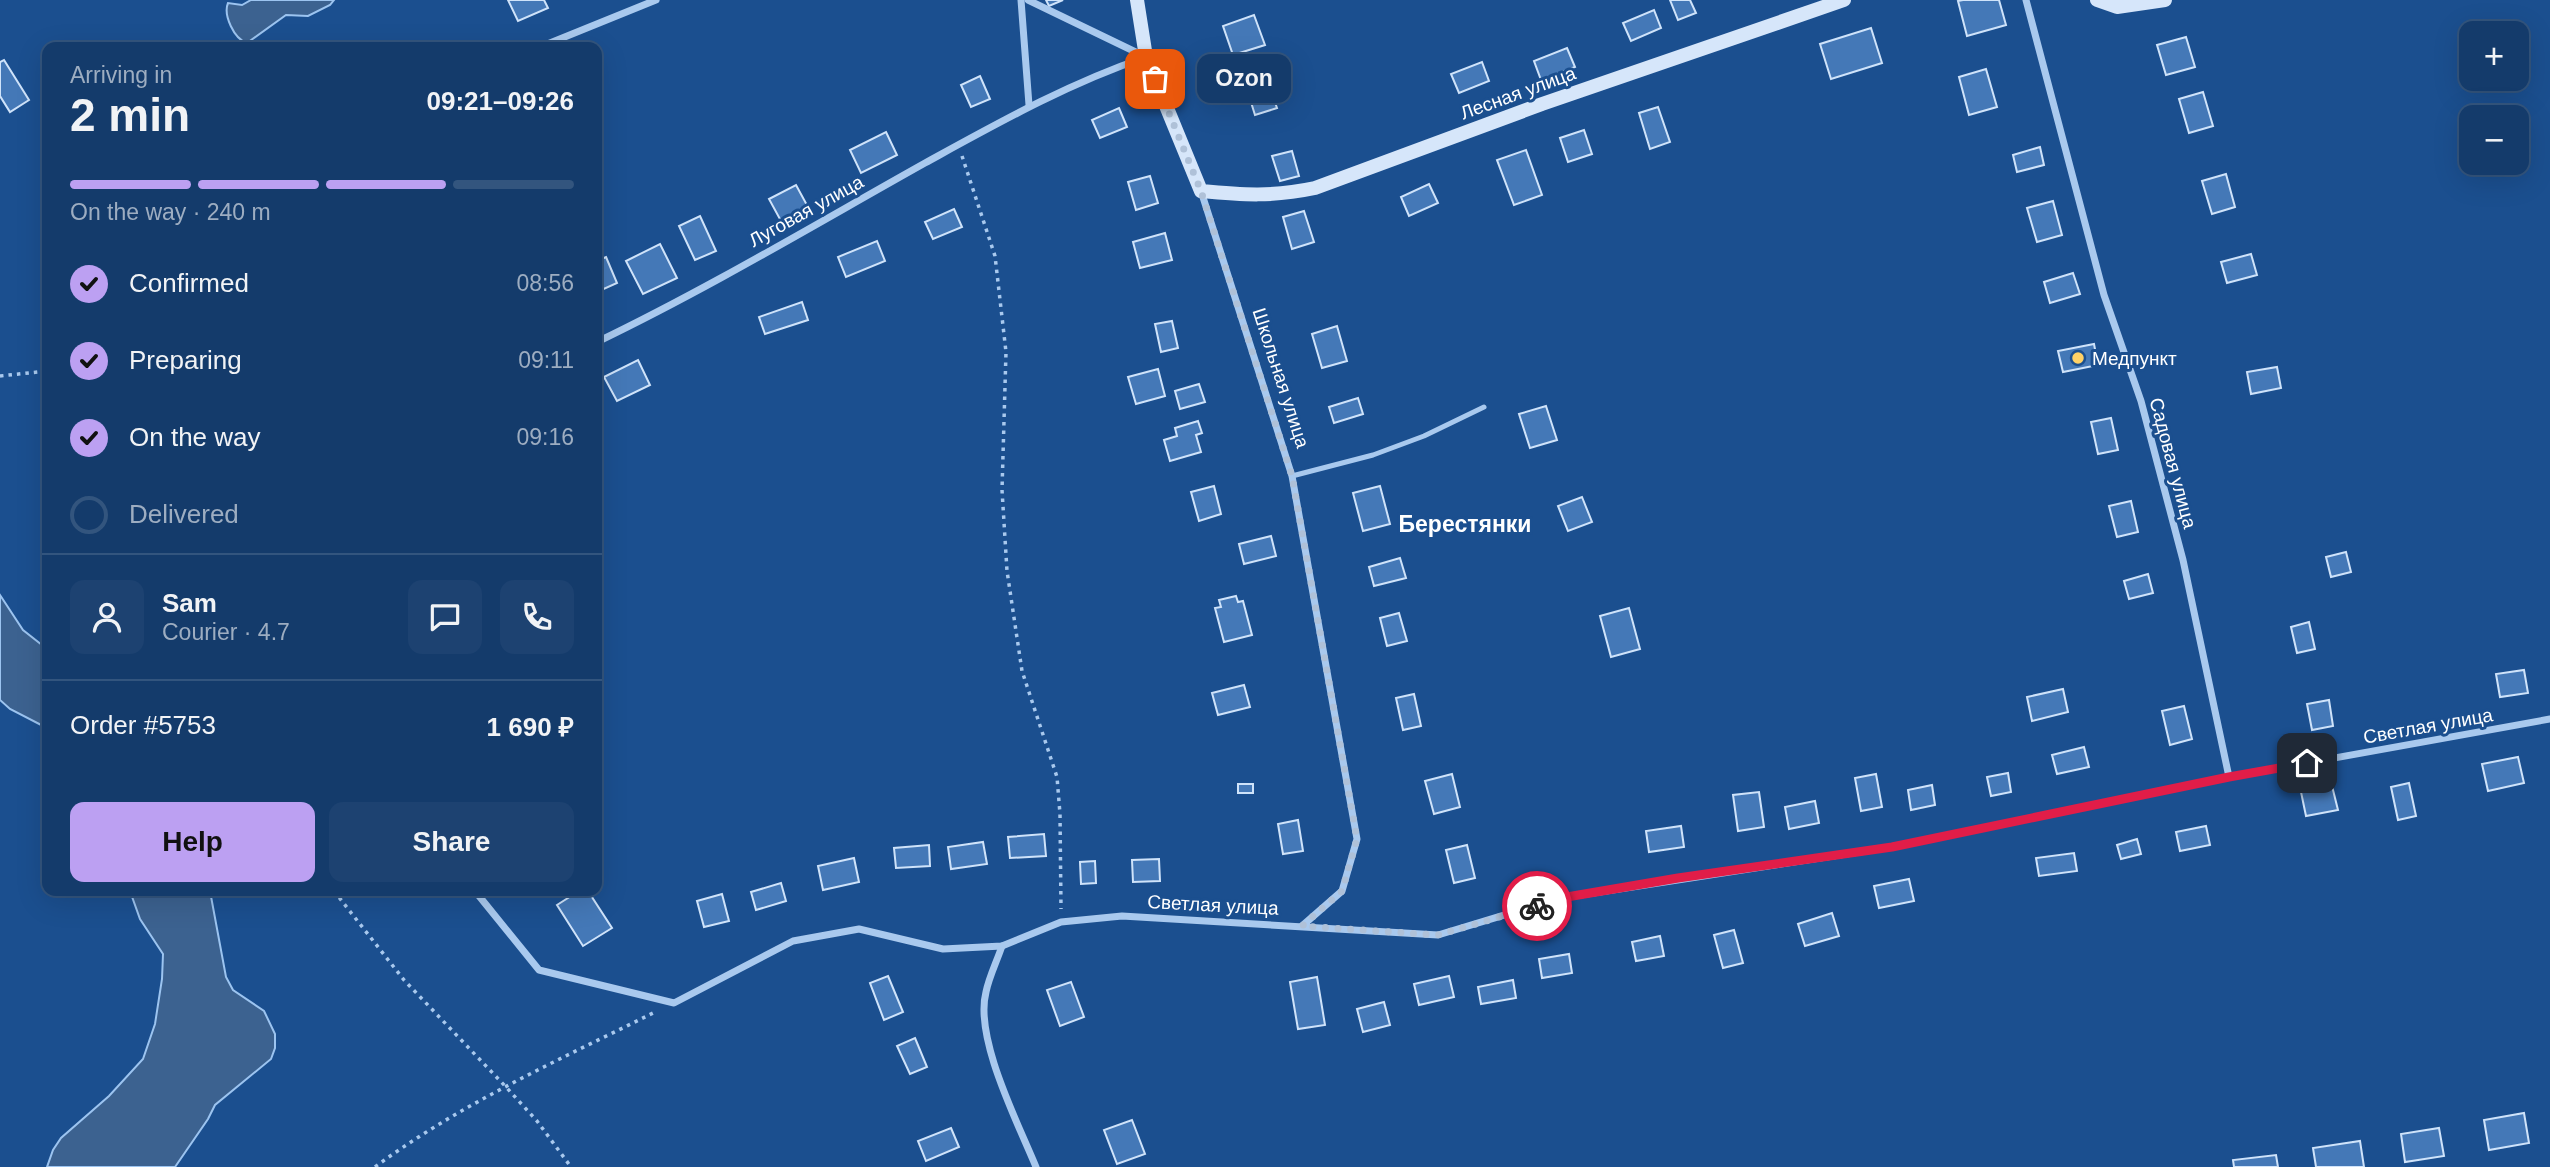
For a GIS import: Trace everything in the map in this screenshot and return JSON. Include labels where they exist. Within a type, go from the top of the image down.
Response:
[{"type":"street","points":[[552,42],[656,0]]},
{"type":"street","points":[[1021,0],[1029,105]]},
{"type":"street","points":[[1027,0],[1146,57]]},
{"type":"street","name":"Школьная улица","points":[[1137,0],[1146,57],[1201,191],[1292,476],[1357,839],[1342,891],[1302,926]]},
{"type":"street","name":"Лесная улица","points":[[1201,191],[1255,196],[1315,188],[1542,104],[1844,0]]},
{"type":"street","name":"Садовая улица","points":[[2026,0],[2104,295],[2141,401],[2183,560],[2229,777]]},
{"type":"street","points":[[2097,0],[2117,7],[2165,0]]},
{"type":"street","name":"Луговая улица","points":[[602,339],[686,296],[1029,105],[1108,70],[1146,57]]},
{"type":"street","name":"Светлая улица","points":[[674,1003],[793,941],[859,929],[943,949],[1002,946],[1061,922],[1122,916],[1438,935],[1561,898],[1892,847],[2229,777],[2550,719]]},
{"type":"street","points":[[479,896],[539,970],[674,1003]]},
{"type":"street","points":[[1002,946],[985,994],[985,1031],[1036,1167]]},
{"type":"lane","points":[[1292,476],[1373,454],[1424,436],[1484,407]]},
{"type":"path","points":[[958,145],[995,256],[1006,352],[1002,490],[1007,571],[1022,671],[1057,777],[1061,922]]},
{"type":"path","points":[[0,376],[42,372]]},
{"type":"path","points":[[338,896],[404,980],[537,1121],[571,1167]]},
{"type":"path","points":[[375,1167],[395,1152],[506,1087],[674,1003]]},
{"type":"water","points":[[251,0],[334,0],[330,5],[308,16],[286,15],[248,42],[238,37],[228,20],[228,3],[242,5]]},
{"type":"water","points":[[0,595],[23,630],[42,645],[42,725],[10,709],[0,700]]},
{"type":"water","points":[[132,896],[211,896],[226,977],[233,990],[264,1011],[275,1034],[275,1048],[271,1059],[215,1105],[175,1167],[47,1167],[61,1138],[109,1096],[143,1059],[155,1024],[163,954],[140,919]]},
{"type":"building","points":[[508,0],[544,0],[548,8],[518,21]]},
{"type":"building","points":[[1046,0],[1063,0],[1049,6]]},
{"type":"building","points":[[1670,0],[1690,0],[1696,13],[1678,20]]},
{"type":"building","points":[[1999,0],[2006,25],[1967,36],[1958,1]]},
{"type":"building","points":[[1654,10],[1661,28],[1631,41],[1623,23]]},
{"type":"building","points":[[1254,15],[1265,45],[1233,55],[1223,26]]},
{"type":"building","points":[[1871,28],[1882,63],[1831,79],[1820,44]]},
{"type":"building","points":[[2186,37],[2195,67],[2166,75],[2157,45]]},
{"type":"building","points":[[1567,48],[1575,67],[1541,80],[1534,61]]},
{"type":"building","points":[[4,60],[29,100],[10,112],[0,96],[0,62]]},
{"type":"building","points":[[1482,62],[1489,81],[1459,93],[1451,74]]},
{"type":"building","points":[[1986,69],[1997,107],[1969,115],[1959,77]]},
{"type":"building","points":[[980,76],[990,99],[971,107],[961,85]]},
{"type":"building","points":[[1266,76],[1277,108],[1255,115],[1245,83]]},
{"type":"building","points":[[2203,92],[2213,126],[2189,133],[2179,99]]},
{"type":"building","points":[[1658,107],[1670,142],[1650,149],[1639,113]]},
{"type":"building","points":[[1119,108],[1127,127],[1100,138],[1092,120]]},
{"type":"building","points":[[1584,130],[1592,154],[1568,162],[1560,138]]},
{"type":"building","points":[[886,132],[897,155],[861,173],[850,150]]},
{"type":"building","points":[[2040,147],[2044,165],[2017,172],[2013,155]]},
{"type":"building","points":[[1526,150],[1542,195],[1514,205],[1497,160]]},
{"type":"building","points":[[1292,151],[1299,176],[1280,181],[1272,156]]},
{"type":"building","points":[[2226,174],[2235,207],[2212,214],[2202,181]]},
{"type":"building","points":[[1150,176],[1158,203],[1136,210],[1128,182]]},
{"type":"building","points":[[1429,184],[1438,203],[1409,216],[1401,197]]},
{"type":"building","points":[[796,185],[808,207],[781,221],[769,199]]},
{"type":"building","points":[[2053,201],[2062,235],[2037,242],[2027,208]]},
{"type":"building","points":[[954,209],[962,227],[933,239],[925,222]]},
{"type":"building","points":[[1304,211],[1314,242],[1292,249],[1283,217]]},
{"type":"building","points":[[700,216],[716,251],[695,260],[679,226]]},
{"type":"building","points":[[1165,233],[1172,260],[1140,268],[1133,242]]},
{"type":"building","points":[[877,241],[885,261],[846,277],[838,257]]},
{"type":"building","points":[[660,244],[677,278],[643,294],[626,261]]},
{"type":"building","points":[[2251,254],[2257,275],[2227,283],[2221,262]]},
{"type":"building","points":[[606,257],[617,283],[602,290],[602,259]]},
{"type":"building","points":[[2073,273],[2080,294],[2050,303],[2044,282]]},
{"type":"building","points":[[802,302],[808,320],[765,334],[759,317]]},
{"type":"building","points":[[1172,321],[1178,348],[1161,352],[1155,324]]},
{"type":"building","points":[[1337,326],[1347,361],[1322,368],[1312,334]]},
{"type":"building","name":"Медпункт","points":[[2094,344],[2098,365],[2063,372],[2058,351]]},
{"type":"building","points":[[638,360],[650,385],[617,401],[604,377]]},
{"type":"building","points":[[2277,367],[2281,388],[2251,394],[2247,372]]},
{"type":"building","points":[[1158,369],[1165,396],[1136,404],[1128,377]]},
{"type":"building","points":[[1199,384],[1205,402],[1180,409],[1175,391]]},
{"type":"building","points":[[1358,398],[1363,414],[1334,423],[1329,407]]},
{"type":"building","points":[[1546,406],[1557,440],[1530,448],[1519,414]]},
{"type":"building","points":[[2111,418],[2118,450],[2098,454],[2091,422]]},
{"type":"building","points":[[1198,421],[1202,433],[1196,435],[1201,452],[1170,461],[1164,440],[1177,436],[1175,428]]},
{"type":"building","points":[[1214,486],[1221,514],[1199,521],[1191,492]]},
{"type":"building","points":[[1380,486],[1390,524],[1363,531],[1353,493]]},
{"type":"building","points":[[1582,497],[1592,522],[1568,531],[1558,506]]},
{"type":"building","points":[[2131,501],[2138,532],[2117,537],[2109,506]]},
{"type":"building","points":[[1271,536],[1276,556],[1244,564],[1239,544]]},
{"type":"building","points":[[2346,552],[2351,572],[2331,577],[2326,557]]},
{"type":"building","points":[[1400,558],[1406,578],[1374,586],[1369,567]]},
{"type":"building","points":[[2148,574],[2153,593],[2129,599],[2124,581]]},
{"type":"building","points":[[1236,596],[1238,602],[1243,601],[1252,635],[1224,642],[1215,608],[1221,607],[1219,600]]},
{"type":"building","points":[[1629,608],[1640,649],[1611,657],[1600,616]]},
{"type":"building","points":[[1399,613],[1407,641],[1387,646],[1380,618]]},
{"type":"building","points":[[2309,622],[2315,649],[2297,653],[2291,627]]},
{"type":"building","points":[[2524,670],[2528,693],[2500,697],[2496,674]]},
{"type":"building","points":[[1244,685],[1250,707],[1218,715],[1212,693]]},
{"type":"building","points":[[2063,689],[2068,712],[2032,721],[2027,697]]},
{"type":"building","points":[[1414,694],[1421,726],[1403,730],[1396,698]]},
{"type":"building","points":[[2329,700],[2333,726],[2312,730],[2307,704]]},
{"type":"building","points":[[2184,706],[2192,739],[2170,745],[2162,711]]},
{"type":"building","points":[[2084,747],[2089,767],[2057,774],[2052,755]]},
{"type":"building","points":[[2518,757],[2524,783],[2488,791],[2482,764]]},
{"type":"building","points":[[2008,773],[2011,792],[1991,796],[1987,777]]},
{"type":"building","points":[[1452,774],[1460,807],[1434,814],[1425,781]]},
{"type":"building","points":[[1876,774],[1882,807],[1861,811],[1855,778]]},
{"type":"building","points":[[2409,783],[2416,816],[2398,820],[2391,787]]},
{"type":"building","points":[[1238,784],[1253,784],[1253,793],[1238,793]]},
{"type":"building","points":[[1932,785],[1935,805],[1911,810],[1908,790]]},
{"type":"building","points":[[2332,786],[2338,810],[2306,816],[2301,792]]},
{"type":"building","points":[[1759,792],[1764,827],[1738,831],[1733,795]]},
{"type":"building","points":[[1815,801],[1819,823],[1789,829],[1785,807]]},
{"type":"building","points":[[1298,820],[1303,851],[1283,854],[1278,824]]},
{"type":"building","points":[[1681,826],[1684,847],[1649,852],[1646,831]]},
{"type":"building","points":[[2206,826],[2210,845],[2180,851],[2176,832]]},
{"type":"building","points":[[1044,834],[1046,856],[1010,858],[1008,837]]},
{"type":"building","points":[[2137,839],[2141,854],[2121,859],[2117,845]]},
{"type":"building","points":[[983,842],[987,864],[951,869],[948,847]]},
{"type":"building","points":[[929,845],[930,866],[896,868],[894,848]]},
{"type":"building","points":[[1467,845],[1475,878],[1454,883],[1446,850]]},
{"type":"building","points":[[2074,853],[2077,871],[2039,876],[2036,858]]},
{"type":"building","points":[[854,858],[859,882],[823,890],[818,866]]},
{"type":"building","points":[[1159,859],[1160,881],[1133,882],[1132,860]]},
{"type":"building","points":[[1095,861],[1096,883],[1081,884],[1080,862]]},
{"type":"building","points":[[1909,879],[1914,901],[1879,908],[1874,886]]},
{"type":"building","points":[[781,883],[786,901],[756,910],[751,892]]},
{"type":"building","points":[[722,894],[729,921],[704,927],[697,901]]},
{"type":"building","points":[[571,896],[591,896],[612,928],[583,946],[557,905]]},
{"type":"building","points":[[1832,913],[1839,936],[1805,946],[1798,924]]},
{"type":"building","points":[[1734,930],[1743,963],[1723,968],[1714,935]]},
{"type":"building","points":[[1660,936],[1664,956],[1636,961],[1632,942]]},
{"type":"building","points":[[1569,954],[1572,973],[1542,978],[1539,959]]},
{"type":"building","points":[[888,976],[903,1012],[884,1020],[870,983]]},
{"type":"building","points":[[1449,976],[1454,997],[1419,1005],[1414,984]]},
{"type":"building","points":[[1317,977],[1325,1025],[1298,1029],[1290,982]]},
{"type":"building","points":[[1513,980],[1516,998],[1481,1004],[1478,987]]},
{"type":"building","points":[[1071,982],[1084,1017],[1060,1026],[1047,990]]},
{"type":"building","points":[[1384,1002],[1390,1025],[1363,1032],[1357,1009]]},
{"type":"building","points":[[915,1038],[927,1067],[910,1074],[897,1046]]},
{"type":"building","points":[[2524,1113],[2529,1143],[2489,1150],[2484,1120]]},
{"type":"building","points":[[1132,1120],[1145,1154],[1117,1164],[1104,1130]]},
{"type":"building","points":[[951,1128],[959,1147],[926,1161],[918,1141]]},
{"type":"building","points":[[2439,1128],[2444,1156],[2405,1162],[2401,1134]]},
{"type":"building","points":[[2360,1141],[2364,1167],[2316,1167],[2313,1148]]},
{"type":"building","points":[[2276,1155],[2278,1167],[2234,1167],[2233,1160]]},
{"type":"way so far","points":[[1155,79],[1201,191],[1292,476],[1357,839],[1342,891],[1302,926],[1438,935],[1537,906]]},
{"type":"place","name":"Ozon","points":[[1155,79]]},
{"type":"place","name":"Медпункт","points":[[2078,358]]},
{"type":"district","name":"Берестянки","points":[[1465,524]]},
{"type":"route","points":[[1537,906],[1561,898],[1678,878],[1892,847],[2307,763]]}]
